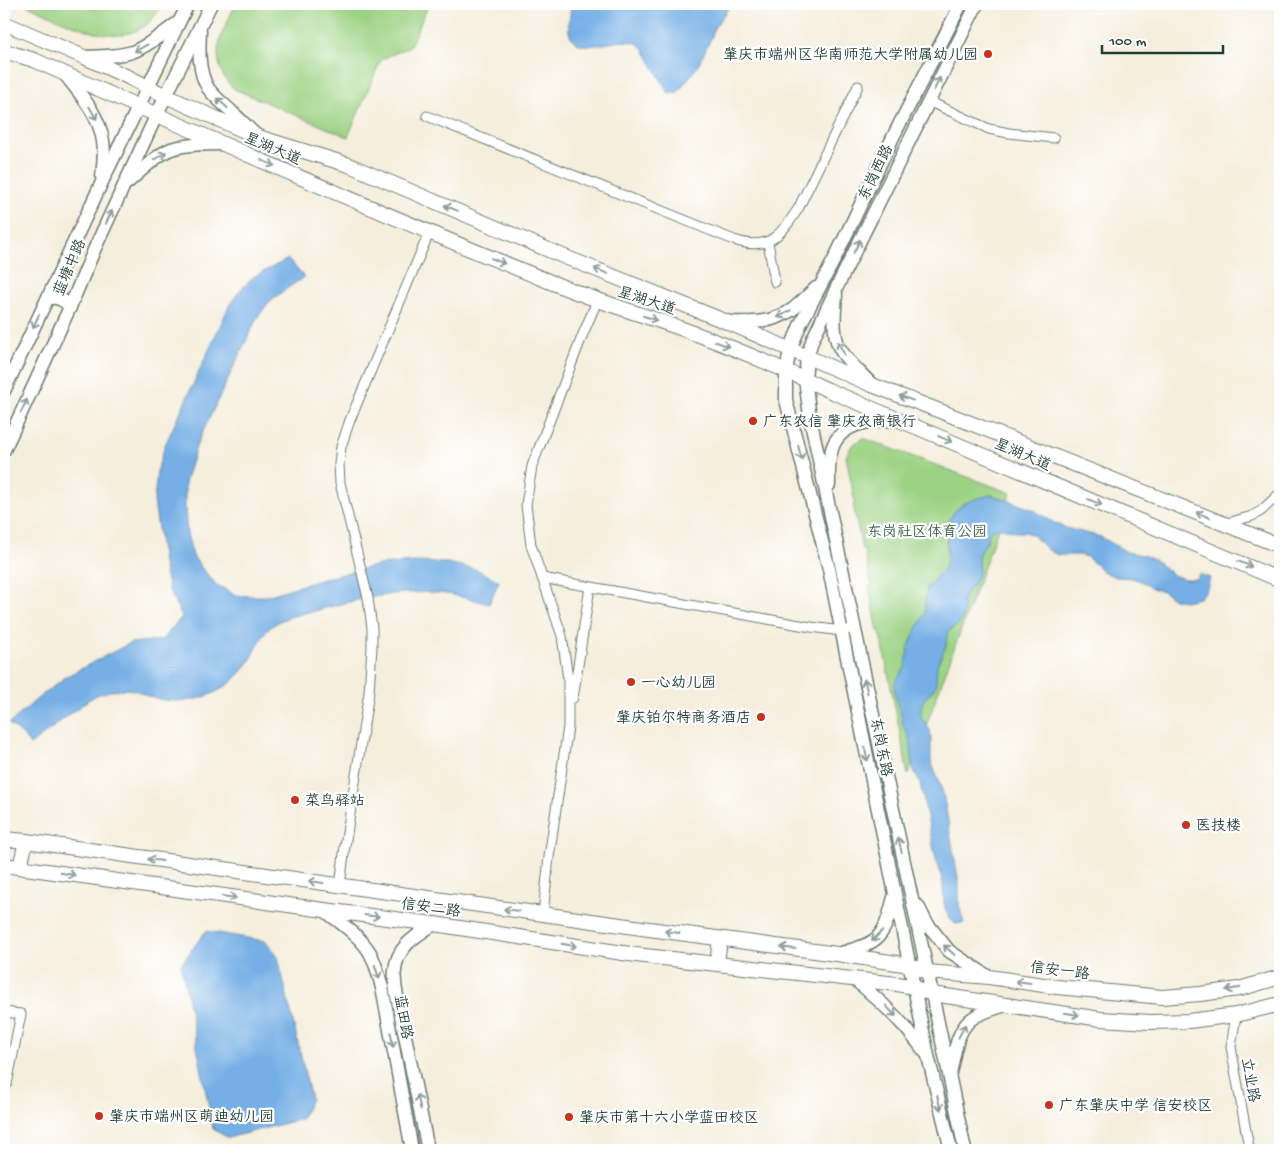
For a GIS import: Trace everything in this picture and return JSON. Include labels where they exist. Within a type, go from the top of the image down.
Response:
[{"type":"main road","name":"蓝塘中路","points":[[4,391],[188,4]]},
{"type":"main road","name":"蓝塘中路","points":[[4,450],[70,307],[94,248],[211,4]]},
{"type":"main road","name":"东岗西路","points":[[790,350],[894,135],[961,4]]},
{"type":"main road","name":"东岗西路","points":[[807,357],[812,341],[847,266],[977,4]]},
{"type":"main road","points":[[84,57],[111,56],[132,52],[144,47],[181,20]]},
{"type":"main road","name":"星湖大道","points":[[4,23],[84,57],[258,137],[349,165],[565,257],[727,322],[872,385],[1280,546]]},
{"type":"main road","points":[[201,26],[199,51],[204,80],[208,89],[258,137]]},
{"type":"main road","points":[[34,60],[43,40]]},
{"type":"main road","name":"星湖大道","points":[[4,52],[34,60],[430,233],[597,301],[677,327],[759,358],[900,420],[1280,580]]},
{"type":"main road","points":[[64,73],[88,104],[98,122],[104,144],[102,182]]},
{"type":"main road","points":[[123,187],[153,160],[171,149],[223,144]]},
{"type":"main road","points":[[834,260],[847,266]]},
{"type":"main road","points":[[727,322],[759,322],[776,318],[794,308],[822,283]]},
{"type":"main road","points":[[836,289],[835,325],[838,344],[842,352],[872,385]]},
{"type":"main road","points":[[48,298],[57,297],[65,301],[70,307]]},
{"type":"main road","points":[[677,327],[686,316],[686,306]]},
{"type":"main road","name":"东岗东路","points":[[790,350],[786,371],[786,400],[829,569],[848,630],[911,892],[965,1150]]},
{"type":"main road","name":"东岗东路","points":[[807,357],[805,379],[810,417],[830,510],[848,630],[895,895],[922,1029],[951,1150]]},
{"type":"main road","points":[[830,510],[829,462],[835,442],[846,432],[860,424],[879,420],[900,420]]},
{"type":"main road","name":"信安二路","points":[[4,839],[836,954]]},
{"type":"main road","points":[[20,867],[26,841]]},
{"type":"main road","name":"信安二路","points":[[4,866],[434,924],[636,955],[854,979]]},
{"type":"main road","points":[[911,892],[926,922],[939,940],[949,950],[989,978]]},
{"type":"main road","points":[[836,954],[865,945],[883,932],[888,922],[895,895]]},
{"type":"main road","name":"蓝田路","points":[[324,910],[360,940],[369,951],[378,975],[384,992],[412,1150]]},
{"type":"main road","name":"蓝田路","points":[[428,1150],[396,991],[394,972],[400,952],[415,936],[434,924]]},
{"type":"main road","points":[[902,932],[918,930]]},
{"type":"main road","points":[[717,964],[720,939]]},
{"type":"main road","name":"信安一路","points":[[836,954],[910,966],[927,972],[1162,997],[1239,989],[1280,977]]},
{"type":"main road","points":[[854,979],[914,986],[932,994],[1101,1019],[1151,1022],[1189,1021],[1236,1015],[1280,1004]]},
{"type":"main road","points":[[854,979],[881,1001],[905,1026],[928,1056]]},
{"type":"main road","points":[[1052,1011],[1057,987]]},
{"type":"main road","points":[[949,1078],[962,1029],[976,1016],[1006,1005]]},
{"type":"main road","points":[[922,1029],[938,1026]]},
{"type":"street","points":[[427,116],[734,240],[745,244],[758,244],[768,242],[778,236],[798,209],[858,86]]},
{"type":"street","points":[[928,101],[989,129],[1054,138]]},
{"type":"street","points":[[340,886],[371,670],[372,628],[368,598],[340,483],[339,464],[341,447],[354,411],[430,233]]},
{"type":"street","points":[[768,242],[775,282]]},
{"type":"street","points":[[568,727],[568,679],[562,636],[531,545],[526,505],[532,466],[597,301]]},
{"type":"street","points":[[1224,524],[1252,516],[1261,511],[1277,496],[1280,500]]},
{"type":"street","points":[[542,578],[810,627],[848,630]]},
{"type":"street","points":[[543,914],[549,857],[590,587]]},
{"type":"street","points":[[4,1012],[21,1014],[7,1084]]},
{"type":"street","name":"立业路","points":[[1236,1015],[1231,1047],[1249,1148]]},
{"type":"green space","points":[[25,4],[162,4],[150,22],[135,31],[117,35],[99,33],[79,27]]},
{"type":"green space","points":[[236,4],[429,4],[410,46],[381,60],[348,137],[234,89],[227,82],[220,67],[218,48],[223,31]]},
{"type":"green space","name":"东岗社区体育公园","points":[[863,438],[1011,493],[908,775],[880,631],[878,631],[869,587],[872,587],[864,550],[862,550],[846,456],[852,445]]},
{"type":"water","points":[[570,4],[733,4],[714,28],[698,66],[677,93],[669,94],[643,48],[638,44],[629,41],[590,46],[575,42],[569,31]]},
{"type":"water","points":[[288,259],[304,277],[269,302],[257,318],[197,444],[185,483],[187,534],[193,556],[217,585],[235,595],[250,596],[266,596],[379,565],[413,562],[448,563],[478,570],[499,581],[489,604],[457,596],[422,592],[391,594],[292,616],[281,620],[269,629],[243,671],[219,691],[197,699],[183,701],[162,700],[130,689],[105,692],[89,699],[30,745],[23,735],[9,724],[37,699],[67,676],[130,643],[161,640],[182,617],[169,590],[163,564],[154,501],[157,471],[165,445],[230,304],[253,277]]},
{"type":"water","points":[[991,495],[1032,509],[1066,528],[1101,537],[1127,552],[1143,555],[1155,560],[1173,575],[1184,579],[1196,579],[1199,574],[1210,578],[1206,591],[1199,598],[1185,601],[1174,599],[1163,591],[1151,588],[1141,581],[1132,578],[1116,577],[1104,572],[1087,557],[1058,555],[1048,550],[1032,535],[1025,532],[1015,532],[1003,528],[993,529],[989,534],[979,554],[979,572],[963,601],[962,619],[947,634],[946,646],[937,665],[934,689],[923,701],[921,708],[921,717],[930,730],[931,761],[943,793],[959,883],[959,900],[964,923],[955,924],[946,912],[940,870],[936,860],[920,783],[913,769],[911,744],[903,726],[894,688],[895,682],[906,666],[908,649],[912,638],[925,614],[927,588],[944,568],[947,560],[946,532],[948,522],[954,512],[963,504]]},
{"type":"water","points":[[206,931],[265,941],[278,957],[311,1099],[301,1119],[228,1138],[213,1129],[181,964]]},
{"type":"place","name":"肇庆市端州区华南师范大学附属幼儿园","points":[[988,54]]},
{"type":"place","name":"广东农信 肇庆农商银行","points":[[753,421]]},
{"type":"place","name":"一心幼儿园","points":[[631,682]]},
{"type":"place","name":"肇庆铂尔特商务酒店","points":[[761,717]]},
{"type":"place","name":"菜鸟驿站","points":[[295,800]]},
{"type":"place","name":"医技楼","points":[[1186,825]]},
{"type":"place","name":"广东肇庆中学 信安校区","points":[[1049,1105]]},
{"type":"place","name":"肇庆市端州区萌迪幼儿园","points":[[99,1116]]},
{"type":"place","name":"肇庆市第十六小学蓝田校区","points":[[569,1117]]}]
